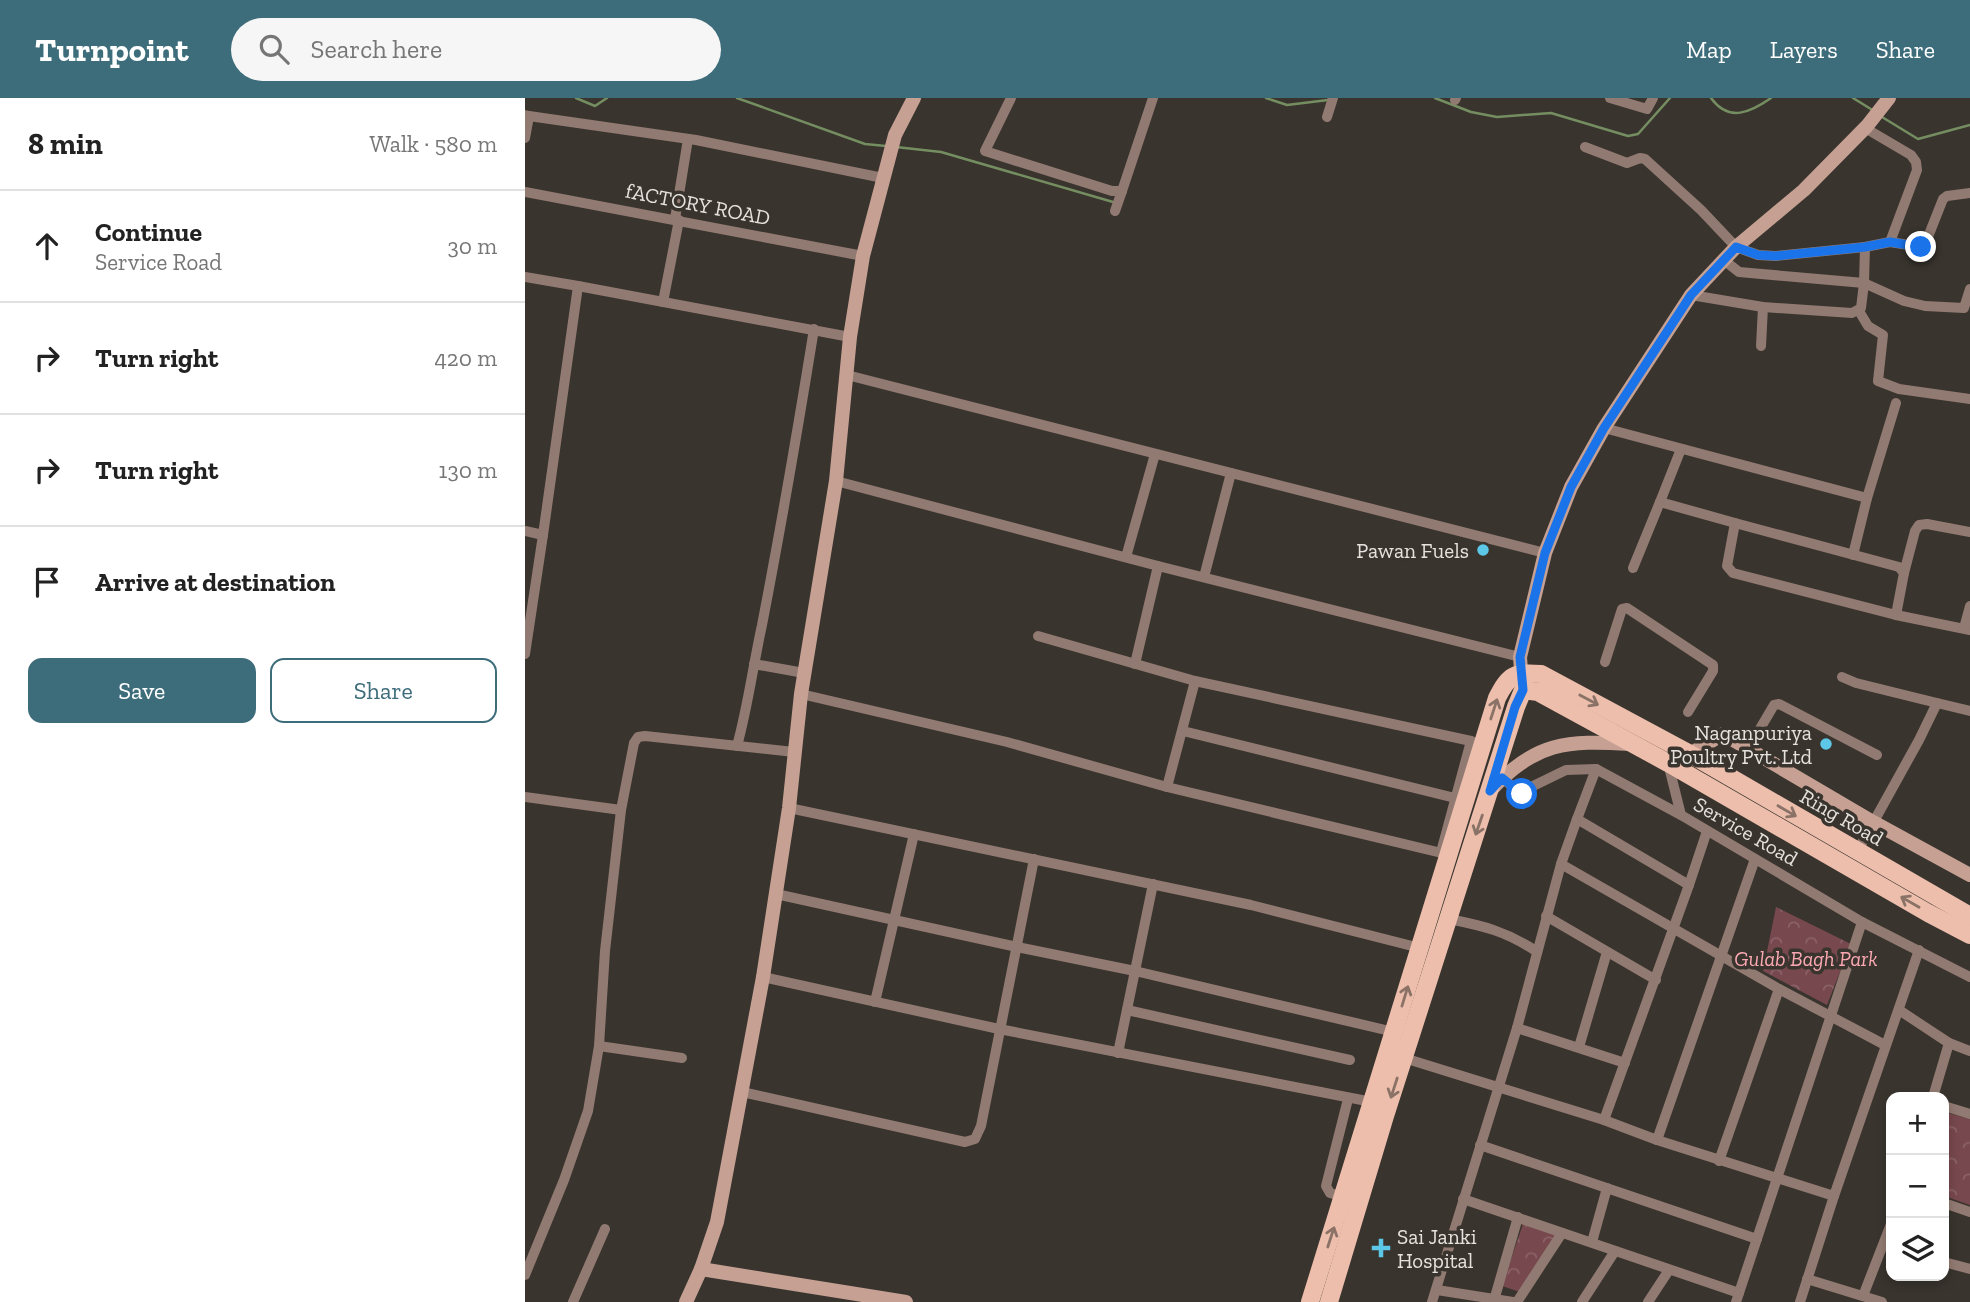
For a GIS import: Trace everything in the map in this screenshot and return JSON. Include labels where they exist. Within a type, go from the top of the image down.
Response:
[{"type":"main road","name":"Ring Road","points":[[1517,675],[1541,674],[1690,754],[1970,916]]},
{"type":"main road","points":[[1310,1302],[1420,948],[1477,744],[1497,698],[1517,675]]},
{"type":"main road","points":[[1329,1302],[1404,1058],[1496,785],[1515,707],[1517,675]]},
{"type":"main road","name":"Ring Road","points":[[1517,675],[1538,692],[1635,744],[1970,935]]},
{"type":"street","points":[[686,1302],[717,1222],[763,977],[789,808],[804,673],[836,481],[850,337],[863,256],[895,135],[914,98]]},
{"type":"street","points":[[1011,98],[985,151],[1112,191],[1118,202],[1153,98]]},
{"type":"street","points":[[1610,98],[1647,110],[1653,98]]},
{"type":"street","points":[[836,481],[1204,577],[1517,675],[1545,553],[1571,487],[1604,428],[1691,295],[1736,247],[1804,190],[1866,127],[1889,98]]},
{"type":"street","points":[[1327,117],[1332,101]]},
{"type":"street","points":[[525,138],[527,116],[688,139],[883,178]]},
{"type":"street","points":[[1866,127],[1912,155],[1916,162],[1917,170],[1890,242]]},
{"type":"street","points":[[663,302],[688,139]]},
{"type":"street","points":[[1585,147],[1627,163],[1645,159],[1701,210],[1736,247],[1758,255],[1776,256],[1890,242],[1924,246],[1943,199],[1970,193]]},
{"type":"street","name":"fACTORY ROAD","points":[[525,192],[863,256]]},
{"type":"street","points":[[1865,247],[1864,283],[1859,311],[1868,326],[1883,335],[1878,381],[1899,389],[1970,399]]},
{"type":"street","points":[[1725,261],[1738,272],[1864,283],[1904,301],[1925,306],[1964,308],[1970,289]]},
{"type":"street","points":[[525,277],[850,337]]},
{"type":"street","points":[[525,654],[578,286]]},
{"type":"street","points":[[1691,295],[1763,307],[1841,313],[1859,311]]},
{"type":"street","points":[[1761,346],[1763,307]]},
{"type":"street","points":[[737,746],[748,707],[814,329]]},
{"type":"street","points":[[847,374],[1545,553]]},
{"type":"street","points":[[1853,555],[1896,403]]},
{"type":"street","points":[[1604,428],[1867,498]]},
{"type":"street","points":[[1633,568],[1681,449]]},
{"type":"street","points":[[1126,557],[1155,454]]},
{"type":"street","points":[[1204,577],[1231,473]]},
{"type":"street","points":[[1660,502],[1899,567],[1905,573]]},
{"type":"street","points":[[1735,523],[1727,566],[1733,573],[1896,615],[1967,629],[1970,606]]},
{"type":"street","points":[[1896,615],[1915,531],[1919,525],[1970,532]]},
{"type":"street","points":[[525,531],[543,535]]},
{"type":"street","points":[[1135,664],[1157,566]]},
{"type":"street","points":[[1605,662],[1622,609],[1627,608],[1713,665],[1713,671],[1688,712]]},
{"type":"street","points":[[801,694],[1006,742],[1167,787],[1445,854],[1455,798],[1477,744],[1195,681],[1038,636]]},
{"type":"street","points":[[754,664],[804,673]]},
{"type":"street","points":[[1842,677],[1970,711]]},
{"type":"street","points":[[1167,787],[1195,681]]},
{"type":"street","points":[[1748,749],[1774,705],[1779,704],[1877,755]]},
{"type":"street","points":[[1857,852],[1920,740],[1937,704]]},
{"type":"street","points":[[1183,731],[1455,798]]},
{"type":"street","points":[[1690,754],[1723,734],[1970,875]]},
{"type":"street","points":[[525,1275],[582,1133],[588,1111],[599,1046],[605,951],[621,810],[631,753],[638,737],[794,752]]},
{"type":"street","points":[[1432,1302],[1517,1028],[1561,864],[1596,769],[1566,771],[1522,794],[1496,785],[1527,758],[1546,749],[1571,743],[1635,744]]},
{"type":"street","points":[[1668,763],[1681,815]]},
{"type":"street","name":"Service Road","points":[[1596,769],[1681,815],[1861,922],[1970,977]]},
{"type":"street","points":[[525,797],[621,810]]},
{"type":"street","points":[[789,808],[1251,905],[1420,948]]},
{"type":"street","points":[[1577,819],[1689,885]]},
{"type":"street","points":[[1604,1120],[1675,929],[1707,831]]},
{"type":"street","points":[[874,1002],[914,834]]},
{"type":"street","points":[[742,1092],[965,1142],[975,1139],[981,1126],[1034,859]]},
{"type":"street","points":[[1657,1140],[1755,859]]},
{"type":"street","points":[[1561,864],[1779,989],[1885,1045]]},
{"type":"street","points":[[1118,1053],[1153,884]]},
{"type":"street","points":[[776,894],[1135,971],[1394,1032]]},
{"type":"street","points":[[1546,916],[1656,980]]},
{"type":"street","points":[[1449,919],[1493,928],[1536,951]]},
{"type":"street","points":[[1463,1199],[1592,1242],[1737,1297],[1832,1018],[1861,922]]},
{"type":"street","points":[[1800,1302],[1919,950]]},
{"type":"street","points":[[1579,1047],[1607,952]]},
{"type":"street","points":[[763,977],[999,1029],[1372,1102]]},
{"type":"street","points":[[1719,1161],[1779,989]]},
{"type":"street","points":[[1127,1010],[1350,1060]]},
{"type":"street","points":[[1899,1010],[1949,1042],[1970,1051]]},
{"type":"street","points":[[1517,1028],[1625,1063]]},
{"type":"street","points":[[1934,1092],[1949,1042]]},
{"type":"street","points":[[599,1046],[682,1058]]},
{"type":"street","points":[[1404,1058],[1604,1120],[1776,1180],[1834,1196]]},
{"type":"street","points":[[1344,1197],[1331,1193],[1327,1186],[1348,1099]]},
{"type":"street","points":[[1949,1108],[1970,1114]]},
{"type":"street","points":[[1480,1145],[1757,1239]]},
{"type":"street","points":[[1592,1242],[1607,1188]]},
{"type":"street","points":[[1949,1205],[1970,1212]]},
{"type":"street","points":[[1495,1297],[1518,1217]]},
{"type":"street","points":[[573,1302],[605,1228]]},
{"type":"street","points":[[1437,1290],[1515,1302],[1562,1233]]},
{"type":"street","points":[[1863,1296],[1886,1249]]},
{"type":"street","points":[[1582,1302],[1615,1251]]},
{"type":"street","points":[[1949,1263],[1970,1269]]},
{"type":"street","points":[[701,1269],[906,1302]]},
{"type":"street","points":[[1648,1302],[1668,1270]]},
{"type":"street","points":[[1807,1279],[1882,1302]]},
{"type":"green space","name":"Gulab Bagh Park","points":[[1776,907],[1851,944],[1827,1005],[1763,971]]},
{"type":"green space","points":[[1949,1113],[1970,1119],[1970,1205],[1949,1198]]},
{"type":"green space","points":[[1524,1221],[1557,1235],[1520,1292],[1502,1286]]},
{"type":"waterway","points":[[576,98],[595,106],[607,98]]},
{"type":"waterway","points":[[737,98],[865,144],[886,146]]},
{"type":"waterway","points":[[1266,98],[1287,105],[1328,100]]},
{"type":"waterway","points":[[1435,98],[1471,112],[1497,117],[1551,113],[1628,136],[1638,134],[1670,98]]},
{"type":"waterway","points":[[1711,98],[1725,111],[1733,113],[1748,111],[1771,98]]},
{"type":"waterway","points":[[1853,98],[1874,111]]},
{"type":"waterway","points":[[1882,117],[1918,139],[1970,125]]},
{"type":"waterway","points":[[896,147],[941,152],[1113,202]]},
{"type":"place","name":"Pawan Fuels","points":[[1483,550]]},
{"type":"place","name":"Naganpuriya Poultry Pvt. Ltd","points":[[1826,744]]},
{"type":"place","name":"Sai Janki Hospital","points":[[1381,1248]]},
{"type":"route","points":[[1522,794],[1502,778],[1490,791],[1515,707],[1523,690],[1520,657],[1545,553],[1571,487],[1604,428],[1691,295],[1736,247],[1758,255],[1776,256],[1890,242],[1921,247]]}]
